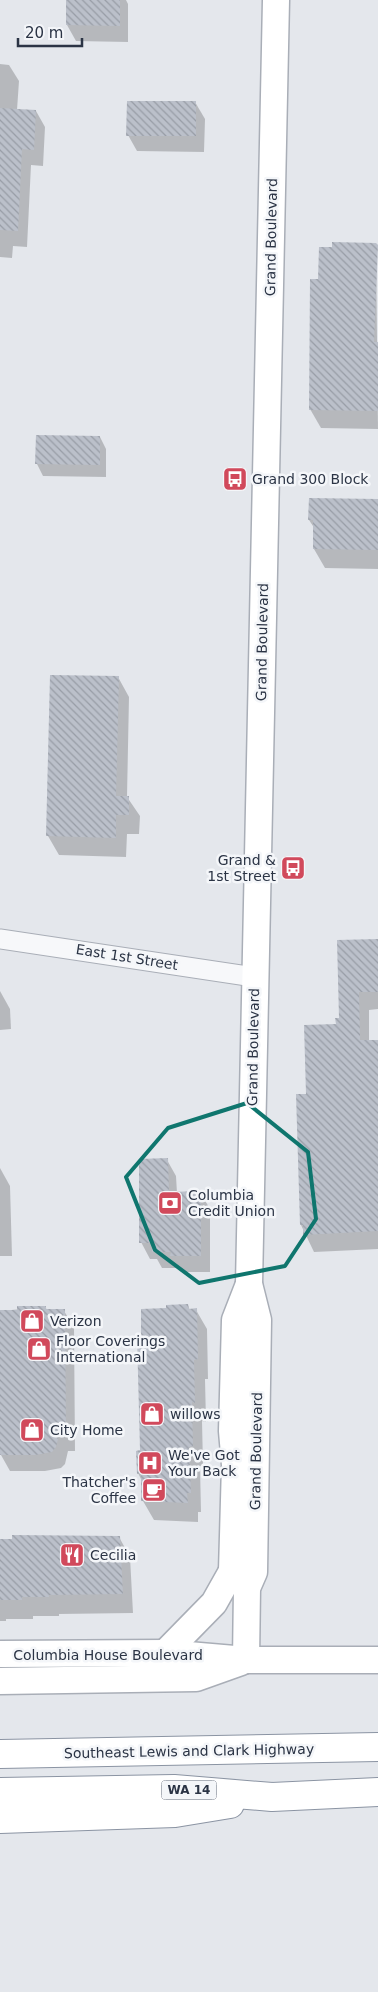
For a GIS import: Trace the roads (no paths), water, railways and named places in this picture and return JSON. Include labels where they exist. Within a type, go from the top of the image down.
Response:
[{"type":"highway","name":"Southeast Lewis and Clark Highway","points":[[0,1754],[378,1748]]},
{"type":"highway","name":"WA 14","points":[[0,1792],[174,1789],[272,1796],[378,1792]]},
{"type":"highway","points":[[0,1819],[175,1813],[272,1796]]},
{"type":"main road","name":"Grand Boulevard","points":[[246,1660],[232,1431],[235,1320],[249,1284],[276,0]]},
{"type":"main road","points":[[165,1653],[214,1602],[240,1579]]},
{"type":"main road","name":"Columbia House Boulevard","points":[[0,1654],[165,1653],[246,1660],[378,1660]]},
{"type":"main road","name":"Columbia House Boulevard","points":[[0,1681],[196,1678],[246,1660]]},
{"type":"street","name":"East 1st Street","points":[[0,939],[254,977]]},
{"type":"place","name":"Grand 300 Block","points":[[235,479]]},
{"type":"place","name":"Grand & 1st Street","points":[[293,868]]},
{"type":"place","name":"Columbia Credit Union","points":[[170,1203]]},
{"type":"place","name":"Verizon","points":[[32,1321]]},
{"type":"place","name":"Floor Coverings International","points":[[39,1349]]},
{"type":"place","name":"willows","points":[[152,1414]]},
{"type":"place","name":"City Home","points":[[32,1430]]},
{"type":"place","name":"We've Got Your Back","points":[[150,1463]]},
{"type":"place","name":"Thatcher's Coffee","points":[[154,1490]]},
{"type":"place","name":"Cecilia","points":[[72,1555]]}]
